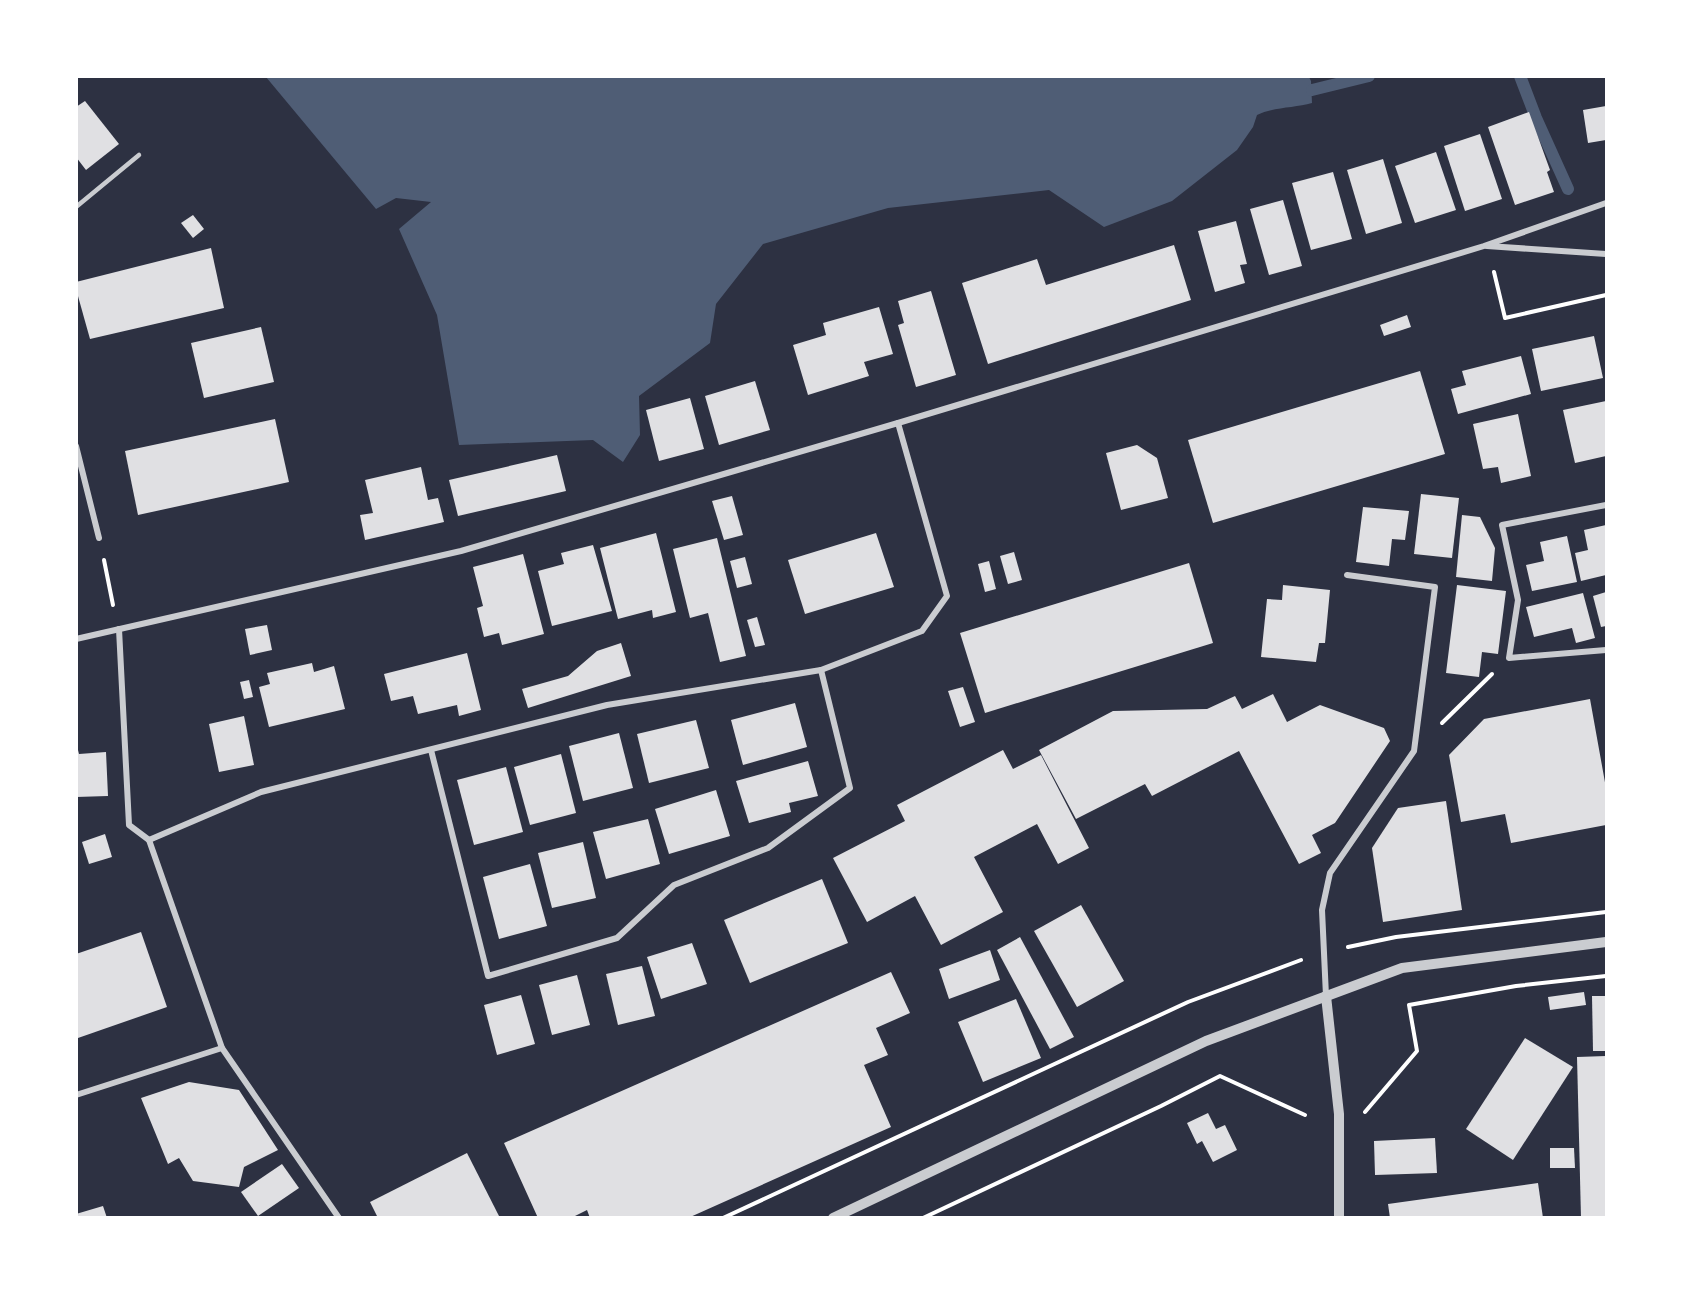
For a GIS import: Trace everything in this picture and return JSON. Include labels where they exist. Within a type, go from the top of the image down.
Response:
[{"type":"street","points":[[76,639],[460,551],[898,423],[1484,246],[1606,203]]},
{"type":"street","points":[[1484,246],[1606,254]]},
{"type":"street","points":[[149,840],[261,792],[607,705],[821,670],[921,631],[947,596],[898,423]]},
{"type":"street","points":[[76,446],[99,538]]},
{"type":"street","points":[[1606,505],[1502,525],[1518,600],[1509,658],[1606,650]]},
{"type":"street","points":[[1339,1218],[1339,1114],[1326,996],[1322,910],[1330,873],[1414,751],[1435,587],[1347,575]]},
{"type":"street","points":[[119,629],[129,825],[149,840],[222,1048],[339,1218]]},
{"type":"street","points":[[431,750],[488,976],[617,938],[674,885],[768,848],[850,788],[821,670]]},
{"type":"street","points":[[833,1218],[1206,1041],[1402,968],[1606,942]]},
{"type":"street","points":[[76,1095],[222,1048]]},
{"type":"lane","points":[[76,207],[139,155]]},
{"type":"path","points":[[1495,274],[1505,318],[1606,295]]},
{"type":"path","points":[[99,538],[119,629]]},
{"type":"path","points":[[1414,751],[1509,658]]},
{"type":"path","points":[[1364,1113],[1417,1051],[1409,1005],[1516,986],[1606,976]]},
{"type":"path","points":[[923,1218],[1220,1076],[1305,1114]]},
{"type":"water","points":[[266,77],[1309,77],[1312,103],[1270,110],[1257,115],[1253,127],[1237,150],[1172,201],[1104,227],[1049,190],[888,208],[763,244],[716,304],[710,343],[639,396],[640,435],[623,462],[593,440],[459,445],[437,315],[399,229],[431,202],[396,198],[376,209]]},
{"type":"building","points":[[85,101],[119,144],[86,170],[76,157],[76,107]]},
{"type":"building","points":[[1606,106],[1606,140],[1588,143],[1583,110]]},
{"type":"building","points":[[1529,112],[1550,170],[1547,172],[1554,192],[1515,205],[1488,127]]},
{"type":"building","points":[[1480,134],[1502,199],[1465,211],[1444,146]]},
{"type":"building","points":[[1436,152],[1456,210],[1415,223],[1395,166]]},
{"type":"building","points":[[1383,159],[1402,223],[1366,234],[1347,170]]},
{"type":"building","points":[[1333,172],[1352,239],[1311,250],[1292,183]]},
{"type":"building","points":[[1283,200],[1302,266],[1269,275],[1250,209]]},
{"type":"building","points":[[193,215],[204,229],[193,238],[181,223]]},
{"type":"building","points":[[1236,221],[1247,264],[1240,265],[1245,283],[1215,292],[1198,231]]},
{"type":"building","points":[[1174,245],[1191,300],[988,364],[962,283],[1037,259],[1046,285]]},
{"type":"building","points":[[211,248],[224,308],[90,339],[76,282]]},
{"type":"building","points":[[931,291],[956,375],[916,387],[898,325],[904,323],[898,301]]},
{"type":"building","points":[[879,307],[893,354],[864,362],[869,376],[808,395],[793,345],[826,335],[823,323]]},
{"type":"building","points":[[1407,315],[1411,327],[1384,336],[1380,325]]},
{"type":"building","points":[[261,327],[274,382],[204,398],[191,343]]},
{"type":"building","points":[[1594,336],[1603,378],[1541,391],[1532,349]]},
{"type":"building","points":[[1521,356],[1531,394],[1458,414],[1451,389],[1466,385],[1462,371]]},
{"type":"building","points":[[1420,371],[1445,454],[1213,523],[1188,440]]},
{"type":"building","points":[[755,381],[770,430],[719,445],[705,396]]},
{"type":"building","points":[[690,398],[704,449],[659,461],[646,410]]},
{"type":"building","points":[[1606,401],[1606,456],[1575,463],[1563,410]]},
{"type":"building","points":[[1518,414],[1531,476],[1501,483],[1498,467],[1483,469],[1473,424]]},
{"type":"building","points":[[275,419],[289,482],[138,515],[125,451]]},
{"type":"building","points":[[1137,445],[1157,458],[1168,498],[1121,510],[1106,453]]},
{"type":"building","points":[[557,455],[566,491],[458,516],[449,480]]},
{"type":"building","points":[[421,467],[428,500],[438,498],[444,522],[365,540],[360,515],[373,513],[365,480]]},
{"type":"building","points":[[1421,494],[1459,498],[1452,558],[1414,554]]},
{"type":"building","points":[[732,496],[743,535],[724,540],[712,501]]},
{"type":"building","points":[[1363,507],[1409,511],[1405,540],[1392,539],[1389,566],[1356,562]]},
{"type":"building","points":[[1462,515],[1480,517],[1495,548],[1492,581],[1456,577]]},
{"type":"building","points":[[1606,525],[1606,575],[1581,581],[1575,553],[1588,550],[1584,530]]},
{"type":"building","points":[[656,533],[676,612],[653,618],[652,610],[618,619],[600,548]]},
{"type":"building","points":[[876,533],[894,587],[805,614],[788,560]]},
{"type":"building","points":[[1567,536],[1577,582],[1532,591],[1526,565],[1544,561],[1540,542]]},
{"type":"building","points":[[717,538],[746,656],[720,662],[708,613],[690,618],[673,549]]},
{"type":"building","points":[[593,545],[612,611],[552,626],[538,571],[564,564],[561,553]]},
{"type":"building","points":[[1014,552],[1022,580],[1008,584],[1000,556]]},
{"type":"building","points":[[523,554],[544,634],[502,645],[499,633],[484,637],[477,608],[483,606],[473,567]]},
{"type":"building","points":[[745,557],[752,584],[737,588],[730,561]]},
{"type":"building","points":[[989,561],[996,589],[985,592],[978,564]]},
{"type":"building","points":[[1189,563],[1213,643],[985,713],[960,633]]},
{"type":"building","points":[[1283,585],[1330,590],[1325,643],[1319,643],[1316,662],[1261,657],[1267,599],[1282,600]]},
{"type":"building","points":[[1457,585],[1506,591],[1498,654],[1482,652],[1479,677],[1446,673]]},
{"type":"building","points":[[1606,592],[1606,626],[1601,627],[1593,596]]},
{"type":"building","points":[[1583,593],[1595,638],[1576,643],[1572,628],[1534,637],[1526,607]]},
{"type":"building","points":[[757,617],[765,645],[755,647],[747,620]]},
{"type":"building","points":[[267,625],[272,650],[250,655],[245,629]]},
{"type":"building","points":[[621,643],[631,676],[528,708],[522,689],[568,676],[597,651]]},
{"type":"building","points":[[467,653],[481,710],[459,716],[457,705],[418,714],[413,696],[391,701],[384,674]]},
{"type":"building","points":[[312,663],[314,672],[334,666],[345,709],[269,727],[259,687],[270,684],[267,673]]},
{"type":"building","points":[[249,680],[253,697],[244,699],[240,682]]},
{"type":"building","points":[[963,687],[975,722],[960,727],[948,691]]},
{"type":"building","points":[[1273,694],[1287,722],[1320,705],[1384,728],[1390,741],[1335,823],[1312,835],[1321,853],[1299,864],[1239,751],[1152,796],[1145,784],[1076,819],[1039,750],[1113,711],[1207,709],[1235,696],[1242,709]]},
{"type":"building","points":[[1590,699],[1606,788],[1606,825],[1511,843],[1505,814],[1461,822],[1449,755],[1484,719]]},
{"type":"building","points":[[795,703],[807,747],[743,765],[731,720]]},
{"type":"building","points":[[244,716],[254,765],[219,772],[209,724]]},
{"type":"building","points":[[696,720],[709,768],[649,783],[637,734]]},
{"type":"building","points":[[619,733],[633,788],[583,801],[569,746]]},
{"type":"building","points":[[76,750],[79,754],[106,752],[108,796],[76,797]]},
{"type":"building","points":[[1003,750],[1013,769],[1041,755],[1089,848],[1058,864],[1037,824],[974,857],[1003,912],[941,945],[915,896],[867,922],[833,858],[905,821],[897,805]]},
{"type":"building","points":[[561,754],[576,813],[530,825],[514,767]]},
{"type":"building","points":[[808,761],[818,796],[789,803],[791,812],[749,823],[736,781]]},
{"type":"building","points":[[506,767],[523,832],[474,845],[457,780]]},
{"type":"building","points":[[716,790],[730,836],[669,854],[655,809]]},
{"type":"building","points":[[1446,801],[1462,910],[1383,922],[1372,848],[1398,808]]},
{"type":"building","points":[[648,819],[660,864],[606,879],[593,832]]},
{"type":"building","points":[[105,834],[112,857],[89,864],[82,842]]},
{"type":"building","points":[[583,842],[596,898],[552,908],[538,853]]},
{"type":"building","points":[[530,864],[547,926],[499,939],[483,877]]},
{"type":"building","points":[[822,879],[848,943],[750,983],[724,920]]},
{"type":"building","points":[[1081,905],[1124,981],[1077,1007],[1034,931]]},
{"type":"building","points":[[141,932],[167,1007],[78,1038],[76,954]]},
{"type":"building","points":[[1020,937],[1074,1037],[1050,1049],[997,950]]},
{"type":"building","points":[[692,943],[707,984],[661,999],[647,957]]},
{"type":"building","points":[[990,950],[1000,980],[949,999],[939,969]]},
{"type":"building","points":[[642,966],[655,1016],[618,1025],[606,974]]},
{"type":"building","points":[[891,972],[910,1013],[876,1028],[888,1055],[864,1065],[891,1127],[688,1218],[590,1218],[587,1210],[571,1218],[538,1218],[504,1143]]},
{"type":"building","points":[[577,975],[590,1025],[552,1035],[539,985]]},
{"type":"building","points":[[1584,992],[1586,1005],[1550,1010],[1548,997]]},
{"type":"building","points":[[521,995],[535,1044],[497,1055],[484,1005]]},
{"type":"building","points":[[1592,996],[1606,996],[1606,1051],[1593,1051]]},
{"type":"building","points":[[1016,999],[1041,1058],[983,1082],[958,1022]]},
{"type":"building","points":[[1525,1038],[1573,1067],[1513,1160],[1466,1129]]},
{"type":"building","points":[[1606,1056],[1606,1218],[1581,1218],[1577,1057]]},
{"type":"building","points":[[189,1082],[239,1090],[278,1150],[244,1167],[239,1187],[193,1181],[179,1158],[168,1164],[141,1098]]},
{"type":"building","points":[[1208,1113],[1216,1129],[1225,1125],[1237,1150],[1213,1162],[1202,1141],[1197,1144],[1187,1123]]},
{"type":"building","points":[[1435,1138],[1437,1173],[1375,1175],[1374,1141]]},
{"type":"building","points":[[1550,1148],[1574,1148],[1575,1168],[1550,1168]]},
{"type":"building","points":[[467,1153],[500,1218],[378,1218],[370,1202]]},
{"type":"building","points":[[282,1164],[299,1188],[258,1216],[241,1192]]},
{"type":"building","points":[[1538,1183],[1543,1218],[1390,1218],[1388,1204]]},
{"type":"building","points":[[103,1206],[107,1218],[76,1218],[76,1214]]},
{"type":"waterway","points":[[1312,90],[1369,76]]},
{"type":"waterway","points":[[1520,76],[1568,189]]}]
